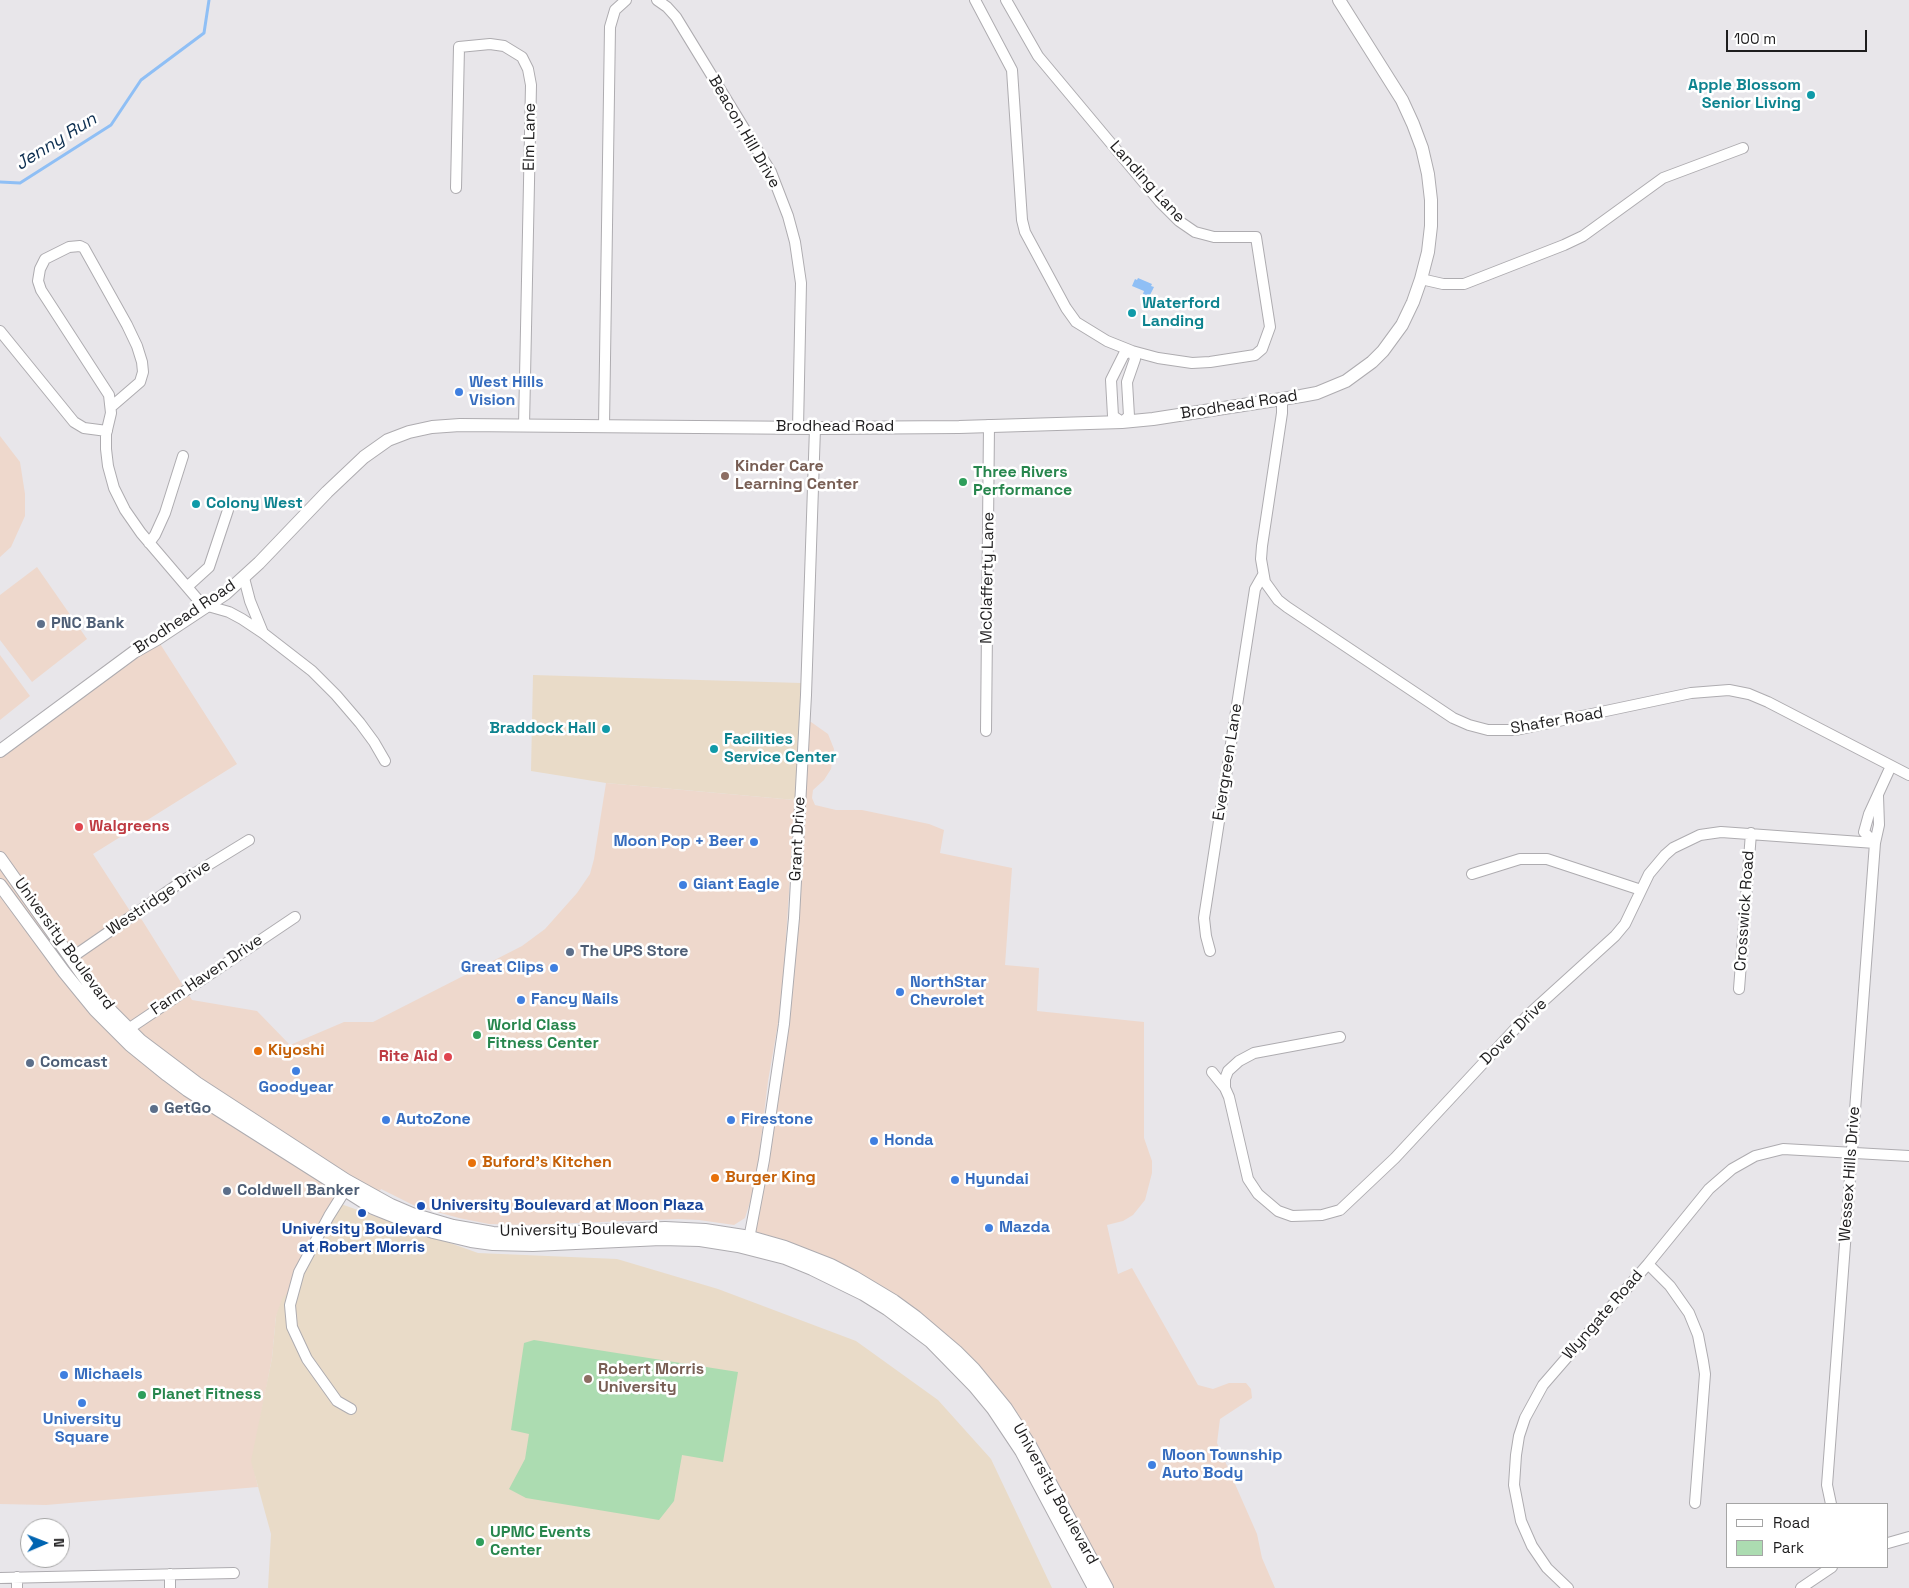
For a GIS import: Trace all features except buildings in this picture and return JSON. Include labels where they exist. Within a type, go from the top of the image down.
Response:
[{"type":"main road","name":"Brodhead Road","points":[[0,751],[134,652],[158,639],[206,607],[244,578],[353,466],[373,449],[388,440],[432,426],[815,428],[1122,422],[1282,399],[1317,393],[1332,388],[1372,362],[1394,338],[1402,325],[1421,279],[1428,252],[1431,226],[1429,182],[1422,148],[1413,124],[1402,100],[1339,0]]},
{"type":"main road","name":"University Boulevard","points":[[0,858],[124,1031],[167,1075],[344,1192],[373,1208],[413,1225],[471,1241],[533,1245],[681,1239],[720,1243],[748,1243],[807,1255],[854,1277],[916,1317],[956,1351],[992,1390],[1020,1428],[1107,1588]]},
{"type":"main road","name":"University Boulevard","points":[[0,885],[64,972],[95,1010],[197,1083],[339,1176],[391,1205],[420,1216],[472,1230],[511,1234],[665,1228],[705,1230],[748,1243],[812,1269],[863,1294],[909,1324],[954,1365],[993,1408],[1021,1450],[1094,1588]]},
{"type":"street","points":[[604,426],[610,27],[615,10],[626,0]]},
{"type":"street","name":"Beacon Hill Drive","points":[[657,0],[676,17],[771,172],[788,216],[795,242],[801,283],[798,428]]},
{"type":"street","name":"Landing Lane","points":[[975,0],[1012,70],[1022,220],[1025,232],[1066,308],[1076,322],[1107,341],[1132,351],[1158,358],[1192,362],[1228,360],[1255,355],[1262,349],[1270,327],[1256,237],[1214,237],[1195,232],[1179,221],[1160,202],[1038,56],[1006,0]]},
{"type":"street","name":"Elm Lane","points":[[456,188],[459,47],[490,44],[504,46],[522,57],[528,69],[531,85],[524,426]]},
{"type":"street","points":[[1421,279],[1449,284],[1464,284],[1564,245],[1583,236],[1663,178],[1743,148]]},
{"type":"street","points":[[111,406],[140,382],[143,367],[140,353],[127,325],[84,248],[69,246],[51,255],[42,263],[38,276],[39,286],[107,391],[111,406],[107,431],[106,457],[114,488],[129,516],[149,543],[206,607],[235,615],[263,633],[312,671],[336,695],[369,734],[385,761]]},
{"type":"street","points":[[0,332],[74,422],[84,428],[107,431]]},
{"type":"street","points":[[1132,351],[1135,359],[1127,382],[1129,416],[1122,422],[1114,416],[1111,380],[1124,354],[1132,351]]},
{"type":"street","name":"Shafer Road","points":[[1282,399],[1282,413],[1261,560],[1263,575],[1270,591],[1287,607],[1453,718],[1469,725],[1497,730],[1524,730],[1691,693],[1729,690],[1749,694],[1768,702],[1909,776]]},
{"type":"street","name":"McClafferty Lane","points":[[986,732],[989,425]]},
{"type":"street","name":"Grant Drive","points":[[748,1243],[764,1160],[784,1024],[794,918],[806,695],[815,428]]},
{"type":"street","points":[[149,543],[164,512],[183,456]]},
{"type":"street","points":[[188,587],[204,573],[213,560],[228,510]]},
{"type":"street","name":"Evergreen Lane","points":[[1210,951],[1204,918],[1255,589],[1263,575]]},
{"type":"street","points":[[244,578],[250,601],[263,633]]},
{"type":"street","name":"Wessex Hills Drive","points":[[1864,832],[1869,814],[1891,766]]},
{"type":"street","name":"Wessex Hills Drive","points":[[1831,1503],[1827,1485],[1875,843],[1879,825],[1878,796]]},
{"type":"street","points":[[1855,842],[1864,832],[1875,843]]},
{"type":"street","name":"Dover Drive","points":[[1225,1088],[1232,1108],[1248,1178],[1258,1194],[1278,1211],[1292,1216],[1322,1215],[1340,1210],[1395,1158],[1528,1015],[1615,936],[1625,924],[1641,890],[1664,855],[1682,843],[1700,835],[1712,833],[1750,833],[1875,843]]},
{"type":"street","name":"Crosswick Road","points":[[1739,989],[1750,833]]},
{"type":"street","name":"Westridge Drive","points":[[71,958],[187,878],[249,840]]},
{"type":"street","points":[[1472,874],[1520,859],[1547,859],[1641,890]]},
{"type":"street","name":"Farm Haven Drive","points":[[124,1031],[296,916]]},
{"type":"street","points":[[1225,1088],[1228,1071],[1239,1060],[1254,1053],[1340,1037]]},
{"type":"street","points":[[1212,1072],[1225,1088]]},
{"type":"street","name":"Wyngate Road","points":[[1568,1588],[1542,1560],[1532,1546],[1521,1521],[1514,1485],[1519,1436],[1525,1418],[1543,1385],[1648,1264],[1709,1189],[1726,1173],[1755,1156],[1783,1149],[1909,1156]]},
{"type":"street","points":[[344,1192],[324,1224],[299,1272],[290,1305],[292,1327],[307,1359],[338,1401],[351,1409]]},
{"type":"street","points":[[1648,1264],[1670,1286],[1689,1313],[1698,1335],[1705,1374],[1695,1503]]},
{"type":"street","points":[[1889,1542],[1909,1537]]},
{"type":"street","points":[[1801,1588],[1831,1568]]},
{"type":"street","points":[[0,1578],[17,1583],[170,1574],[234,1573]]},
{"type":"street","points":[[170,1574],[170,1588]]},
{"type":"shaded area","points":[[0,436],[20,462],[25,494],[25,516],[11,547],[0,557]]},
{"type":"shaded area","points":[[37,567],[87,639],[32,682],[0,640],[0,595]]},
{"type":"shaded area","points":[[157,639],[237,764],[93,854],[130,911],[142,920],[192,1000],[257,1011],[290,1045],[344,1022],[373,1022],[522,946],[545,929],[577,893],[590,874],[606,783],[795,800],[779,1018],[768,1081],[753,1193],[745,1218],[734,1225],[678,1219],[526,1225],[489,1224],[459,1218],[415,1206],[381,1189],[376,1197],[353,1185],[276,1316],[272,1358],[252,1461],[258,1487],[46,1505],[0,1504],[0,751]]},
{"type":"shaded area","points":[[0,655],[30,696],[0,720]]},
{"type":"shaded area","points":[[533,675],[801,683],[795,800],[606,783],[531,771]]},
{"type":"shaded area","points":[[805,722],[811,722],[828,734],[834,749],[831,769],[824,780],[813,790],[812,798],[815,805],[836,810],[862,810],[929,824],[944,830],[940,853],[1012,868],[1005,965],[1039,968],[1037,1011],[1144,1022],[1144,1138],[1152,1161],[1152,1173],[1145,1200],[1133,1215],[1123,1221],[1107,1225],[1118,1274],[1132,1268],[1198,1385],[1213,1389],[1229,1383],[1246,1383],[1251,1389],[1252,1398],[1220,1419],[1217,1443],[1257,1534],[1262,1558],[1275,1588],[1107,1588],[956,1351],[750,1237],[784,1023]]},
{"type":"shaded area","name":"Robert Morris University","points":[[341,1204],[478,1253],[617,1259],[718,1289],[856,1341],[938,1400],[991,1459],[1052,1588],[268,1588],[271,1534],[251,1461],[272,1358],[276,1316],[282,1299],[301,1277]]},
{"type":"green space","points":[[534,1340],[738,1372],[723,1462],[682,1455],[674,1501],[659,1520],[526,1498],[509,1489],[525,1459],[529,1434],[511,1430],[524,1343]]},
{"type":"water","points":[[1138,278],[1152,284],[1151,286],[1154,287],[1149,297],[1143,294],[1144,291],[1132,286],[1135,279],[1137,280]]},
{"type":"waterway","name":"Jenny Run","points":[[0,182],[20,183],[111,125],[141,80],[204,33],[209,0]]},
{"type":"place","name":"Apple Blossom Senior Living","points":[[1811,95]]},
{"type":"place","name":"Waterford Landing","points":[[1132,313]]},
{"type":"place","name":"West Hills Vision","points":[[459,392]]},
{"type":"place","name":"Kinder Care Learning Center","points":[[725,476]]},
{"type":"place","name":"Three Rivers Performance","points":[[963,482]]},
{"type":"place","name":"Colony West","points":[[196,504]]},
{"type":"place","name":"PNC Bank","points":[[41,624]]},
{"type":"place","name":"Braddock Hall","points":[[606,729]]},
{"type":"place","name":"Facilities Service Center","points":[[714,749]]},
{"type":"place","name":"Walgreens","points":[[79,827]]},
{"type":"place","name":"Moon Pop + Beer","points":[[754,842]]},
{"type":"place","name":"Giant Eagle","points":[[683,885]]},
{"type":"place","name":"The UPS Store","points":[[570,952]]},
{"type":"place","name":"Great Clips","points":[[554,968]]},
{"type":"place","name":"NorthStar Chevrolet","points":[[900,992]]},
{"type":"place","name":"Fancy Nails","points":[[521,1000]]},
{"type":"place","name":"World Class Fitness Center","points":[[477,1035]]},
{"type":"place","name":"Kiyoshi","points":[[258,1051]]},
{"type":"place","name":"Rite Aid","points":[[448,1057]]},
{"type":"place","name":"Comcast","points":[[30,1063]]},
{"type":"place","name":"Goodyear","points":[[296,1071]]},
{"type":"place","name":"GetGo","points":[[154,1109]]},
{"type":"place","name":"AutoZone","points":[[386,1120]]},
{"type":"place","name":"Firestone","points":[[731,1120]]},
{"type":"place","name":"Honda","points":[[874,1141]]},
{"type":"place","name":"Buford's Kitchen","points":[[472,1163]]},
{"type":"place","name":"Burger King","points":[[715,1178]]},
{"type":"place","name":"Hyundai","points":[[955,1180]]},
{"type":"place","name":"Coldwell Banker","points":[[227,1191]]},
{"type":"place","name":"University Boulevard at Moon Plaza","points":[[421,1206]]},
{"type":"place","name":"University Boulevard at Robert Morris","points":[[362,1213]]},
{"type":"place","name":"Mazda","points":[[989,1228]]},
{"type":"place","name":"Michaels","points":[[64,1375]]},
{"type":"place","name":"Robert Morris University","points":[[588,1379]]},
{"type":"place","name":"Planet Fitness","points":[[142,1395]]},
{"type":"place","name":"University Square","points":[[82,1403]]},
{"type":"place","name":"Moon Township Auto Body","points":[[1152,1465]]},
{"type":"place","name":"UPMC Events Center","points":[[480,1542]]}]
